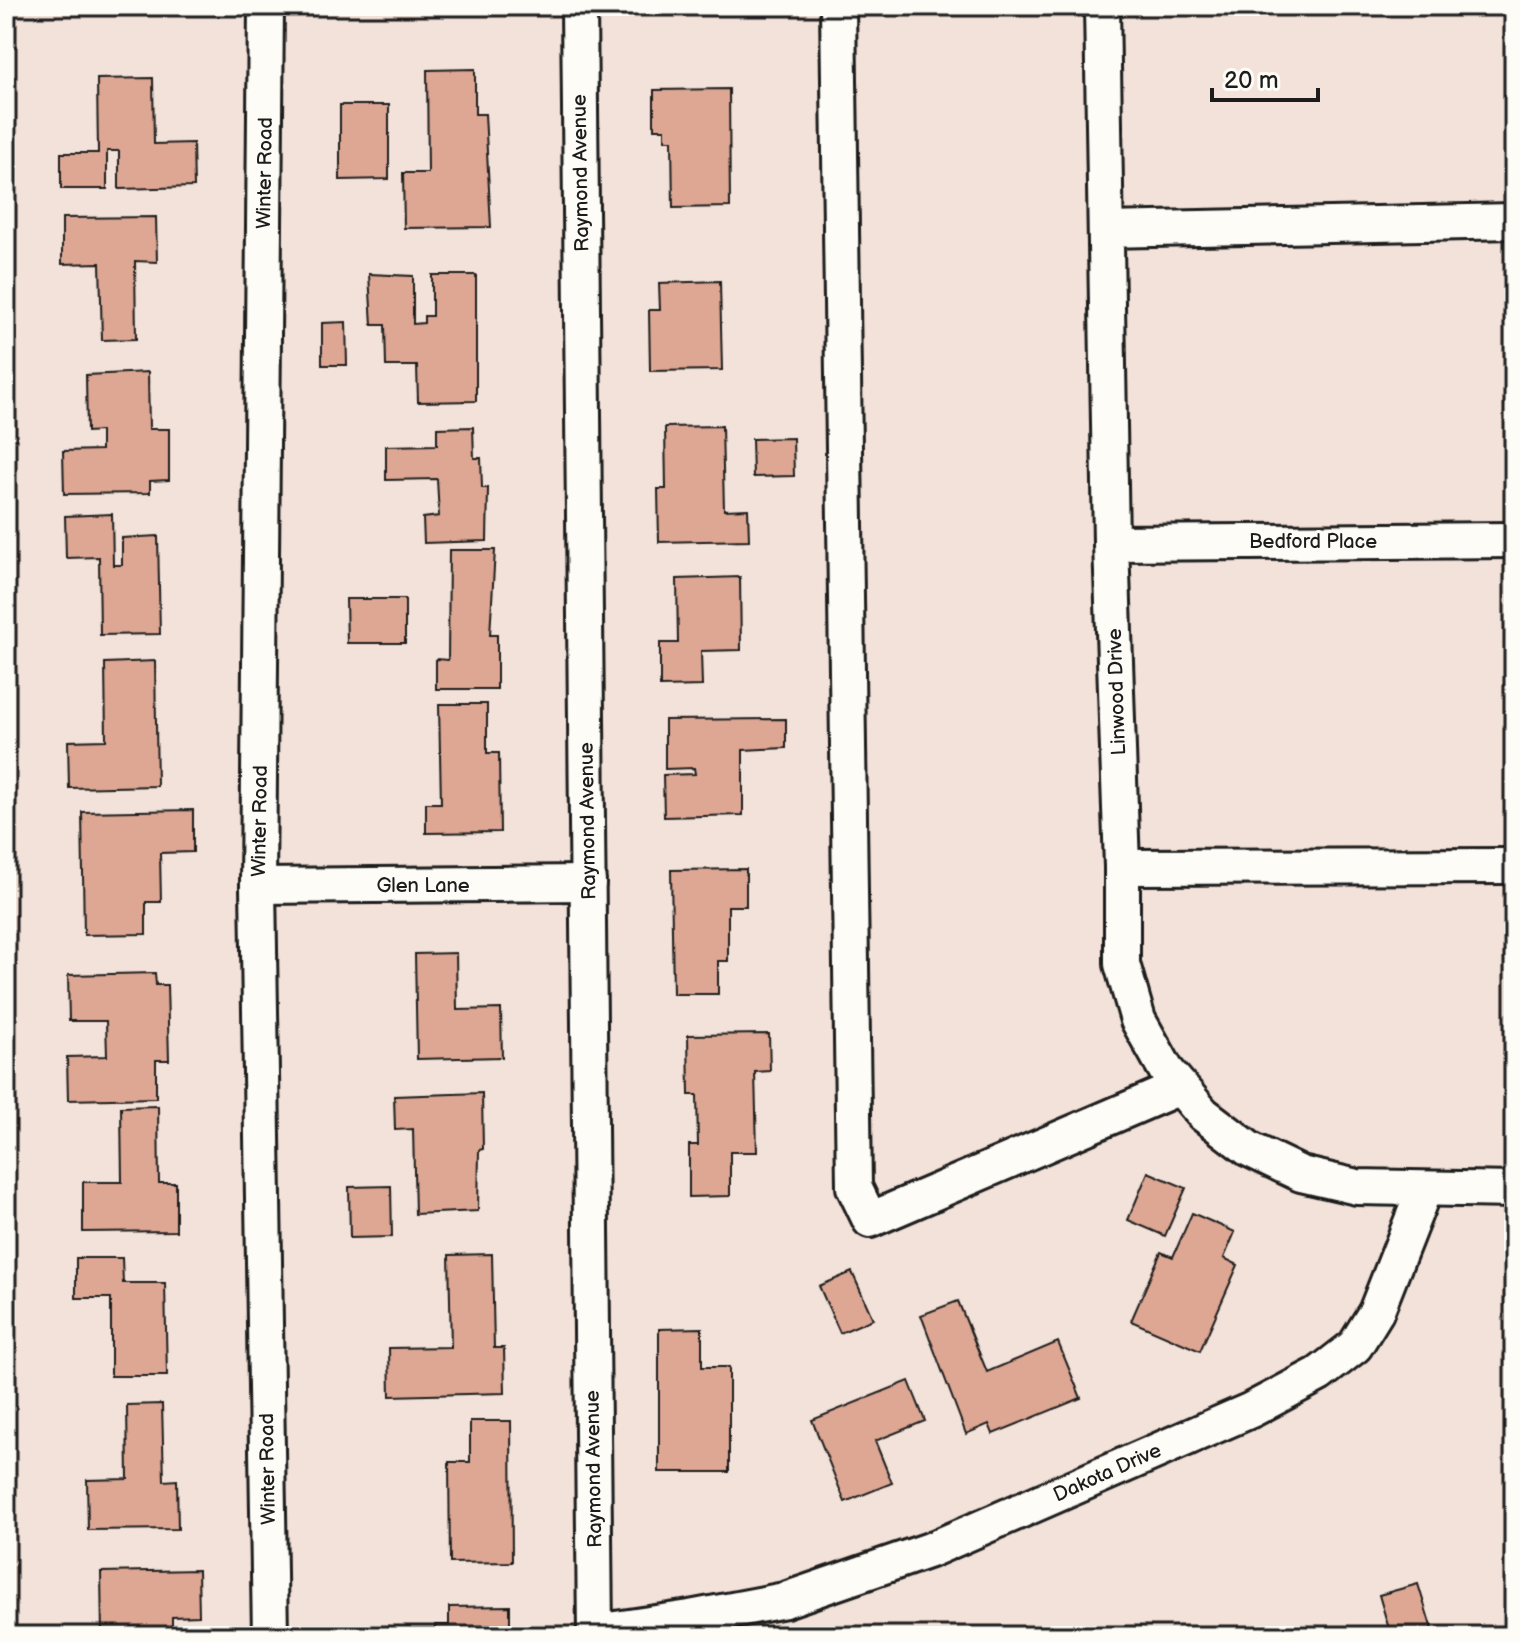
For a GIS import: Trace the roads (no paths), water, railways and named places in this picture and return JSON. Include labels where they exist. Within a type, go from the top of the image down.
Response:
[{"type":"street","name":"Winter Road","points":[[266,6],[258,886],[270,1636]]},
{"type":"street","name":"Raymond Avenue","points":[[579,6],[595,1634]]},
{"type":"street","points":[[838,6],[854,1187],[870,1220],[1180,1087]]},
{"type":"street","name":"Linwood Drive","points":[[1102,6],[1122,964],[1138,1020],[1166,1070],[1203,1114],[1249,1149],[1301,1174],[1357,1187],[1424,1190]]},
{"type":"street","points":[[1106,230],[1514,221]]},
{"type":"street","name":"Bedford Place","points":[[1111,543],[1514,540]]},
{"type":"street","points":[[1122,867],[1514,866]]},
{"type":"street","name":"Glen Lane","points":[[258,886],[588,883]]},
{"type":"street","points":[[1424,1190],[1514,1190]]},
{"type":"street","name":"Dakota Drive","points":[[595,1634],[785,1600],[930,1550],[1251,1410],[1319,1374],[1355,1346],[1376,1312],[1424,1190]]}]
